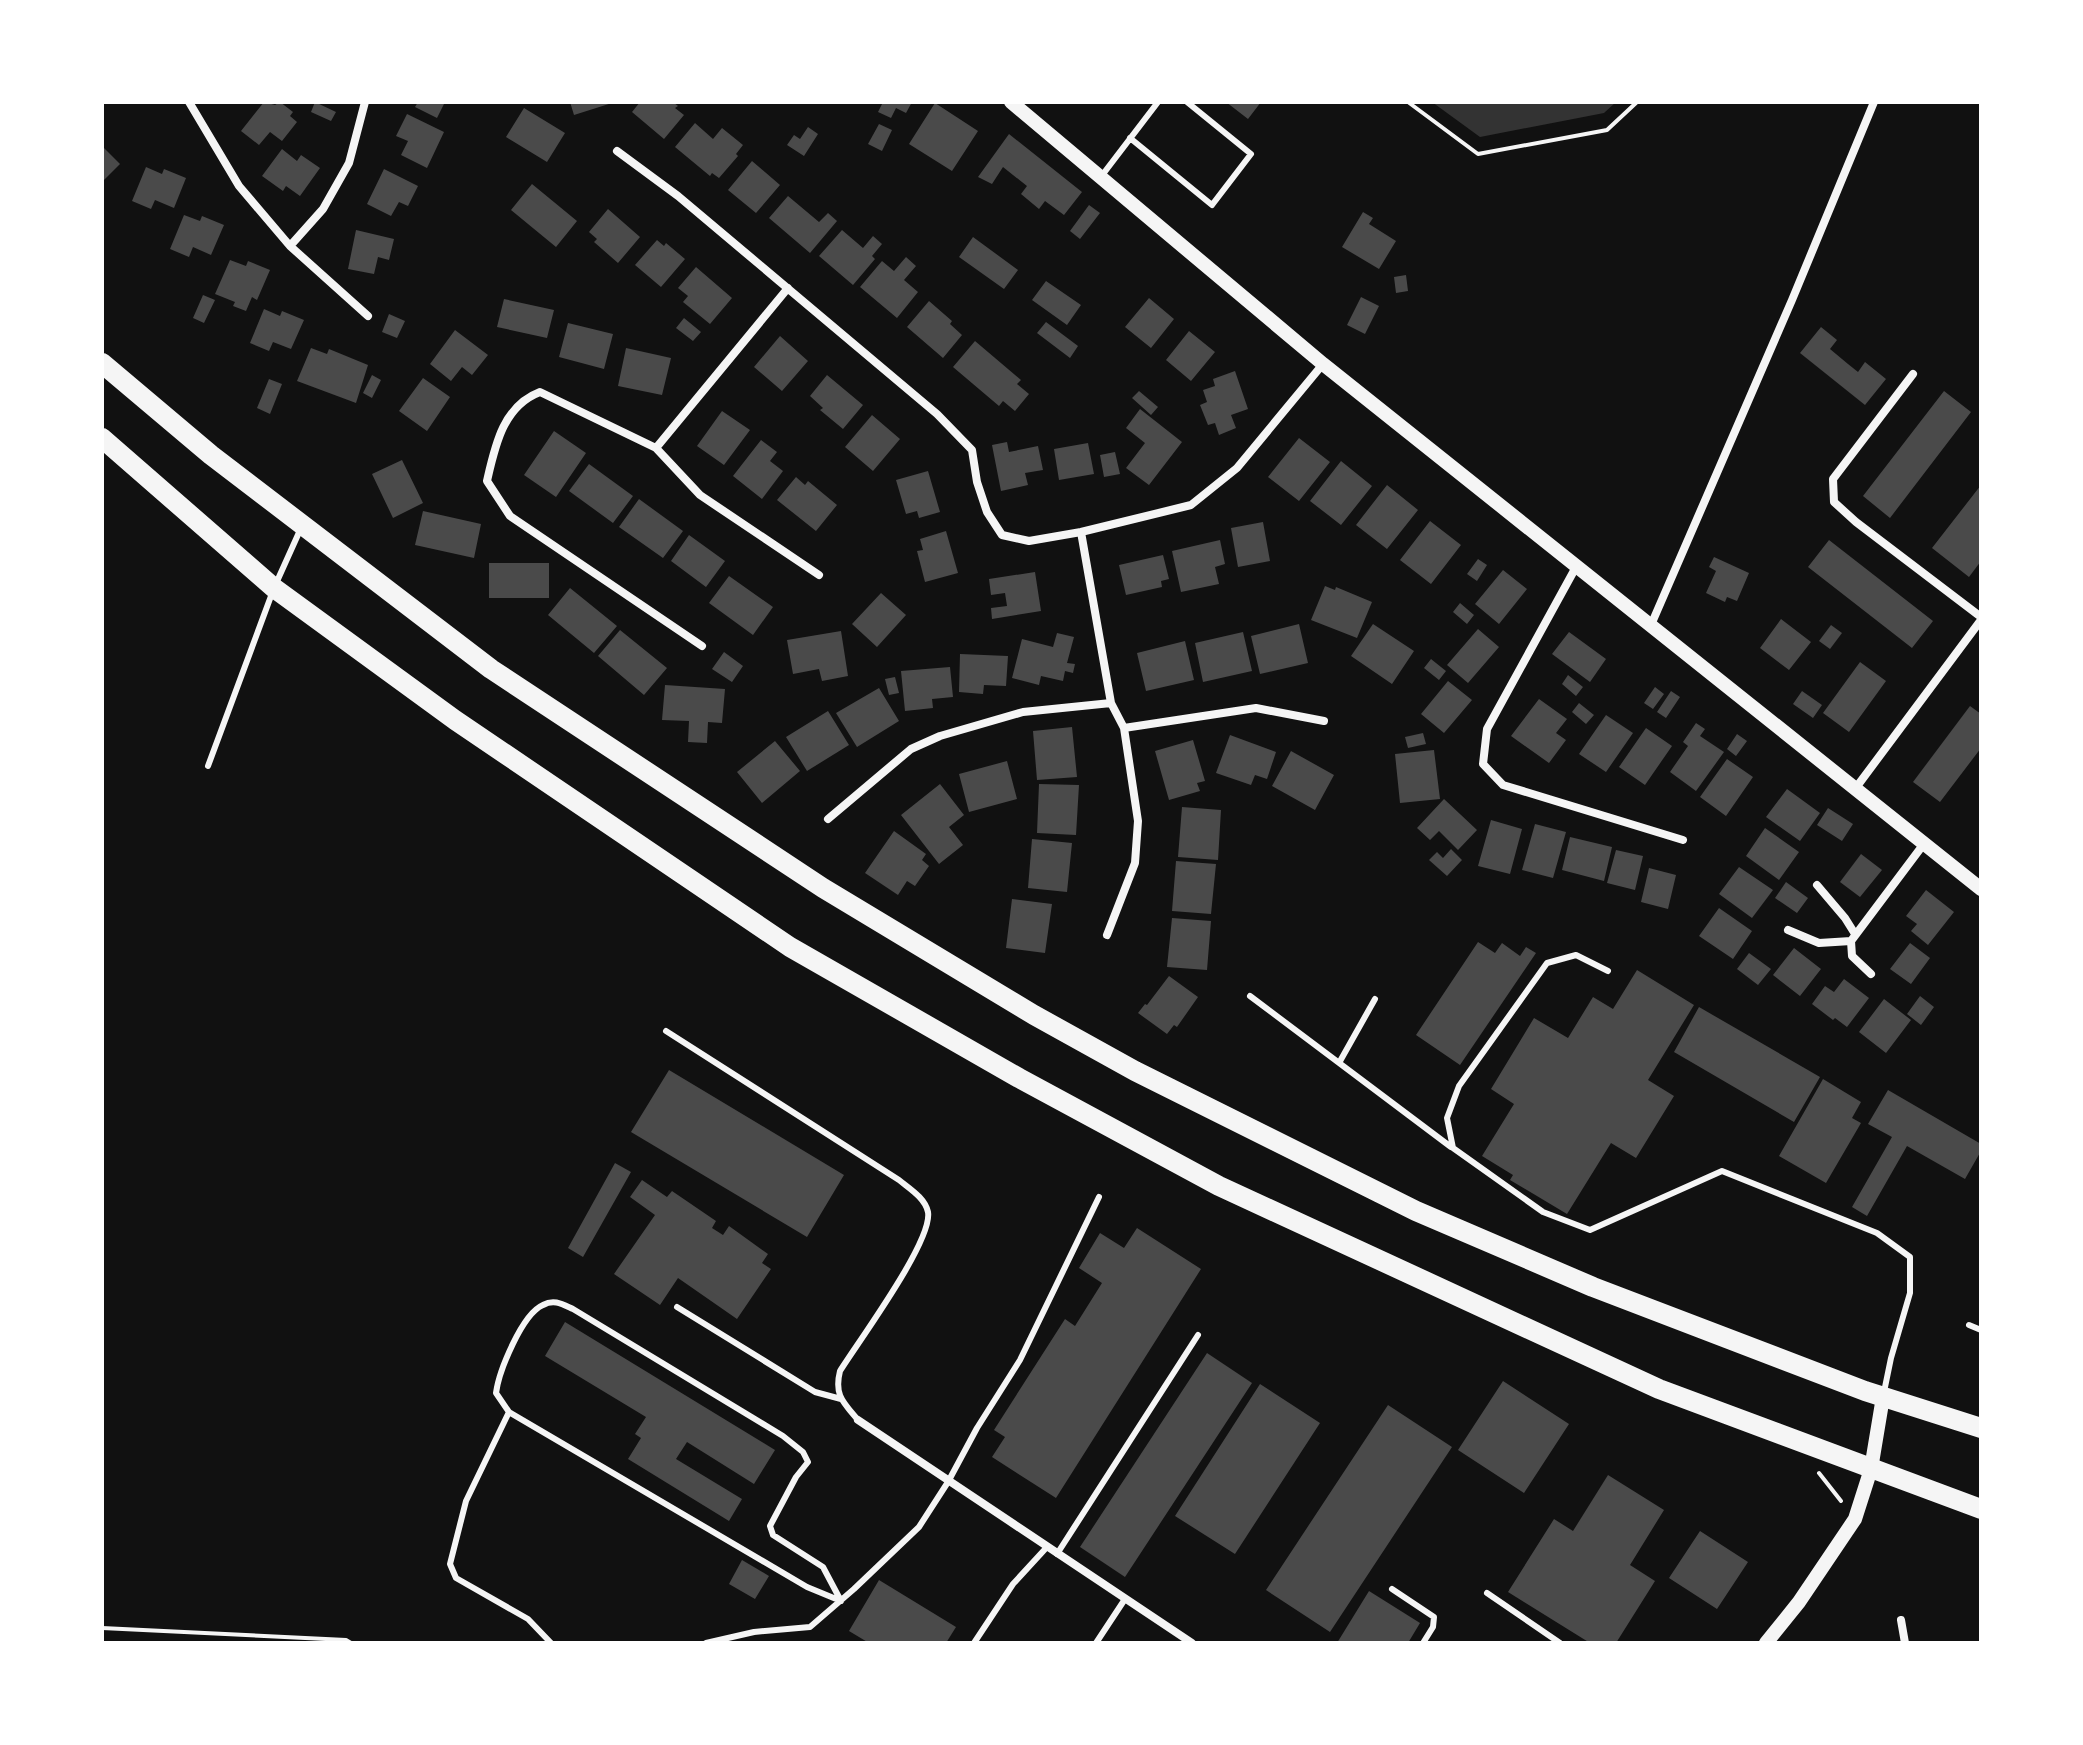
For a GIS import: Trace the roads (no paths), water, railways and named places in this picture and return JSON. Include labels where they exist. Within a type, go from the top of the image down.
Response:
[{"type":"highway","points":[[102,363],[211,455],[491,669],[823,888],[1034,1015],[1416,1211],[1593,1287],[1883,1397],[1981,1428]]},
{"type":"highway","points":[[102,438],[274,588],[455,720],[790,947],[1019,1078],[1219,1186],[1659,1389],[1981,1509]]},
{"type":"street","points":[[189,102],[239,186],[290,246],[368,316]]},
{"type":"street","points":[[290,246],[323,209],[349,163],[365,102]]},
{"type":"street","points":[[1011,102],[1323,364],[1981,889]]},
{"type":"street","points":[[1651,625],[1874,102]]},
{"type":"street","points":[[617,151],[678,196],[937,414],[972,450],[977,482],[987,512],[1002,535],[1029,541],[1081,532],[1191,505],[1237,468],[1323,364]]},
{"type":"street","points":[[656,448],[788,288]]},
{"type":"street","points":[[1854,790],[1981,618],[1834,502],[1833,479],[1913,374]]},
{"type":"street","points":[[702,646],[510,516],[487,481],[494,449],[508,416],[524,398],[540,392],[656,448],[700,495],[819,575]]},
{"type":"street","points":[[1081,532],[1111,703],[1124,728],[1138,821],[1135,863],[1107,935]]},
{"type":"street","points":[[1576,567],[1487,729],[1483,764],[1503,785],[1683,840]]},
{"type":"street","points":[[828,819],[911,749],[940,736],[1023,712],[1111,703]]},
{"type":"street","points":[[1124,728],[1256,708],[1324,721]]},
{"type":"street","points":[[1788,930],[1819,943],[1853,937],[1923,845]]},
{"type":"street","points":[[1817,885],[1845,918],[1853,937],[1852,956],[1871,974]]},
{"type":"street","points":[[1766,1643],[1799,1602],[1855,1519],[1871,1469],[1883,1397]]},
{"type":"street","points":[[858,1420],[1192,1643]]},
{"type":"street","points":[[1901,1620],[1905,1643]]},
{"type":"lane","points":[[1100,178],[1158,102]]},
{"type":"lane","points":[[1130,138],[1212,205],[1251,154],[1187,102]]},
{"type":"lane","points":[[208,766],[274,588],[303,525]]},
{"type":"lane","points":[[1453,1148],[1447,1118],[1459,1086],[1547,963],[1576,955],[1608,971]]},
{"type":"lane","points":[[1250,996],[1543,1212],[1590,1230],[1722,1171],[1877,1233],[1910,1257],[1910,1293],[1883,1397]]},
{"type":"lane","points":[[1339,1063],[1375,999]]},
{"type":"lane","points":[[666,1031],[899,1180],[921,1198],[928,1211],[927,1228],[901,1277],[840,1371],[837,1385],[841,1399],[858,1420]]},
{"type":"lane","points":[[706,1643],[754,1632],[810,1627],[919,1527],[1020,1360],[1099,1197]]},
{"type":"lane","points":[[557,1302],[783,1436],[803,1452],[808,1462],[796,1477],[770,1526],[773,1535],[823,1567],[841,1601],[807,1587],[509,1412],[496,1393],[498,1378],[514,1342],[534,1310],[544,1303],[557,1302]]},
{"type":"lane","points":[[677,1307],[815,1392],[841,1399]]},
{"type":"lane","points":[[1969,1325],[1981,1330]]},
{"type":"lane","points":[[1057,1554],[1198,1335]]},
{"type":"lane","points":[[509,1412],[466,1501],[450,1564],[456,1578],[528,1619],[551,1643]]},
{"type":"lane","points":[[974,1643],[1013,1584],[1047,1547]]},
{"type":"lane","points":[[1392,1589],[1434,1617],[1433,1627],[1423,1643]]},
{"type":"lane","points":[[1487,1593],[1560,1643]]},
{"type":"lane","points":[[1096,1643],[1125,1599]]}]
